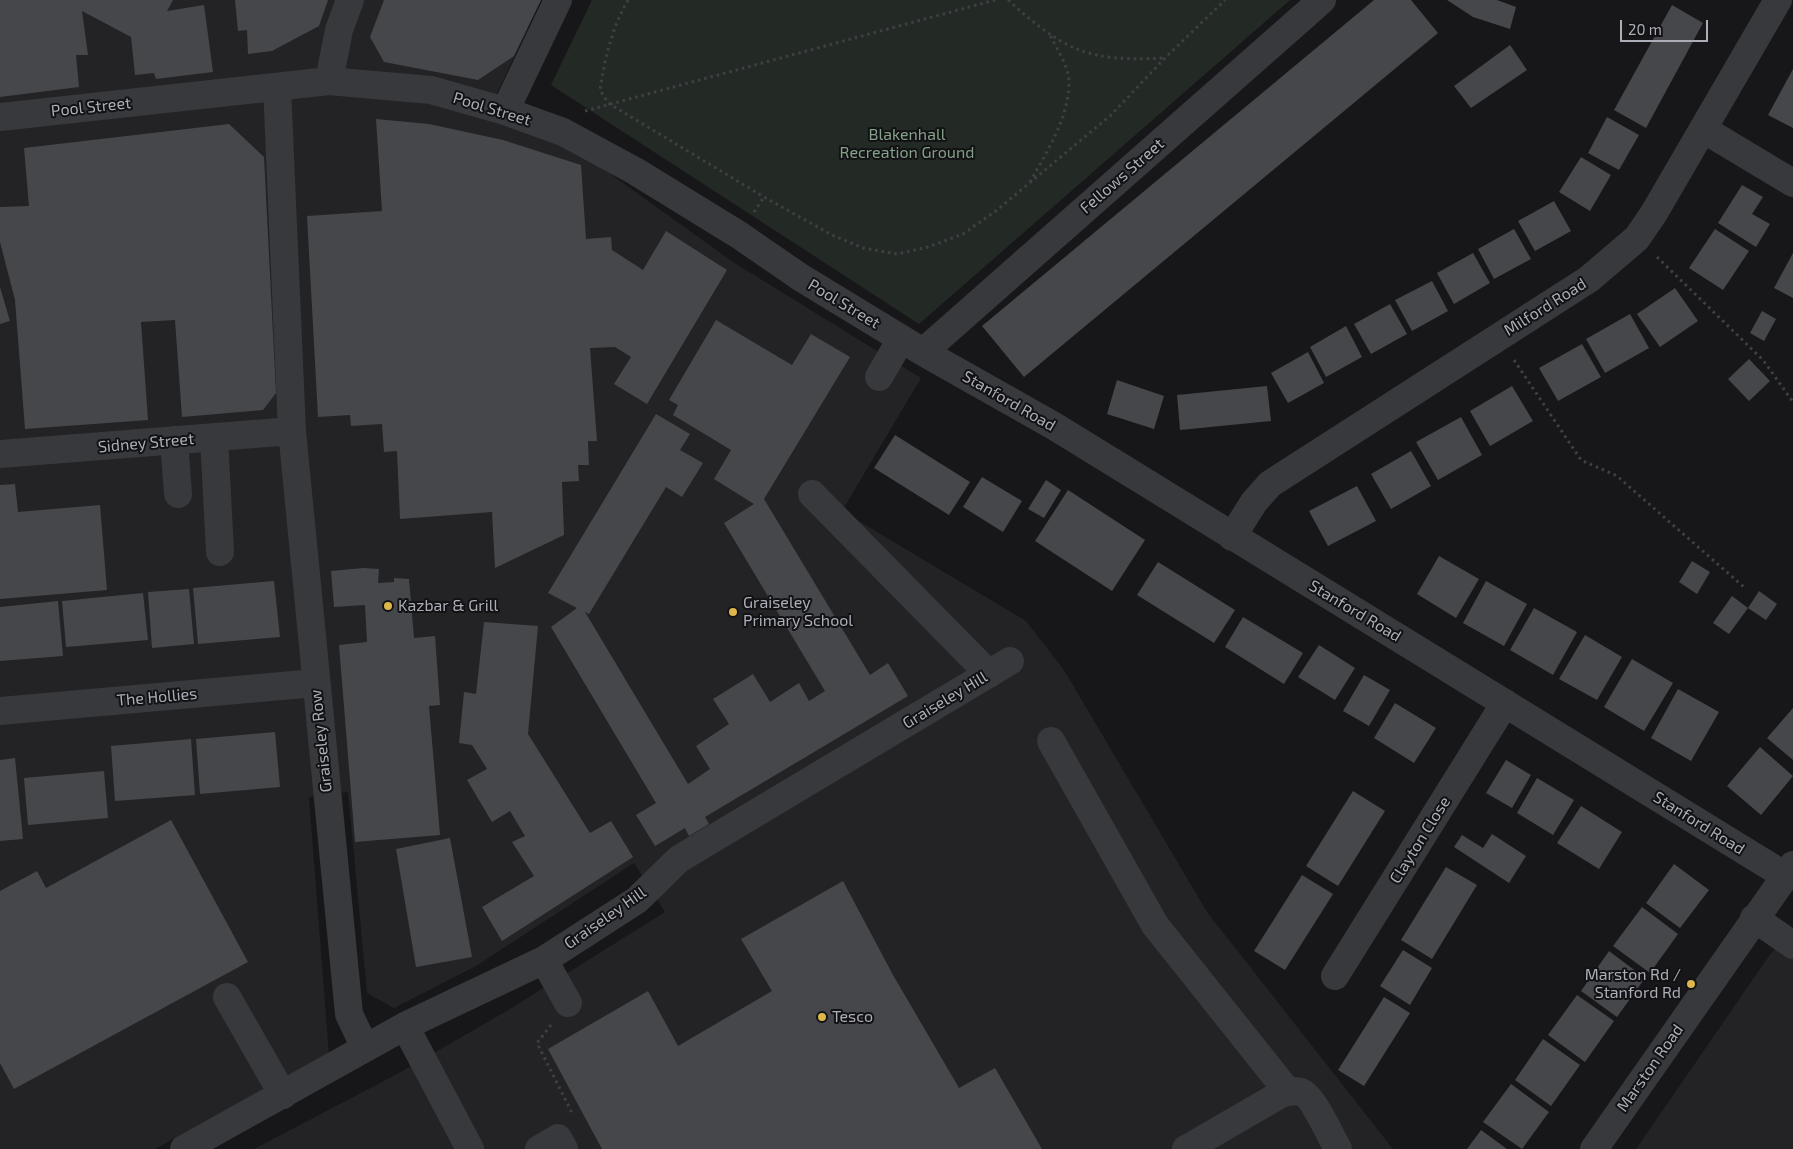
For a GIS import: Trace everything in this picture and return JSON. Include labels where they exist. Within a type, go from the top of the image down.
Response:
[{"type":"street","points":[[329,81],[339,30],[350,0]]},
{"type":"street","points":[[504,110],[558,0]]},
{"type":"street","name":"Fellows Street","points":[[879,377],[912,345],[1322,0]]},
{"type":"street","name":"Milford Road","points":[[1232,537],[1254,502],[1270,484],[1589,279],[1637,238],[1654,213],[1778,0]]},
{"type":"street","name":"Pool Street","points":[[0,117],[329,81],[432,90],[504,110],[563,132],[635,171],[739,235],[800,277],[912,345]]},
{"type":"street","name":"Graiseley Row","points":[[277,87],[292,431],[315,683],[349,1014],[365,1048]]},
{"type":"street","points":[[1702,129],[1793,183]]},
{"type":"street","name":"Stanford Road","points":[[912,345],[1054,426],[1505,703],[1788,870]]},
{"type":"street","name":"Sidney Street","points":[[0,454],[292,431]]},
{"type":"street","points":[[214,437],[220,552]]},
{"type":"street","points":[[174,440],[178,494]]},
{"type":"street","name":"Graiseley Hill","points":[[184,1149],[405,1026],[544,960],[637,900],[679,859],[1000,668],[812,494]]},
{"type":"street","name":"The Hollies","points":[[0,711],[315,683]]},
{"type":"street","name":"Clayton Close","points":[[1334,976],[1505,703]]},
{"type":"street","points":[[1052,741],[1155,925],[1288,1092]]},
{"type":"street","name":"Marston Road","points":[[1594,1149],[1788,870]]},
{"type":"street","points":[[1754,918],[1793,944]]},
{"type":"street","points":[[544,960],[568,1002]]},
{"type":"street","points":[[227,997],[283,1095]]},
{"type":"street","points":[[405,1026],[470,1149]]},
{"type":"street","points":[[1186,1149],[1281,1094],[1288,1092],[1302,1092],[1310,1099],[1338,1149]]},
{"type":"street","points":[[539,1149],[558,1138],[564,1149]]},
{"type":"path","points":[[628,0],[616,21],[604,64],[600,90],[608,103],[799,217],[863,248],[897,254],[928,247],[963,234],[1028,184],[1111,115],[1224,0]]},
{"type":"path","points":[[588,108],[995,0]]},
{"type":"path","points":[[1008,0],[1038,27],[1068,46],[1094,56],[1123,60],[1165,58]]},
{"type":"path","points":[[1028,184],[1058,131],[1065,110],[1069,80],[1050,34]]},
{"type":"path","points":[[1637,238],[1764,360],[1793,402]]},
{"type":"path","points":[[1498,337],[1581,460],[1617,476],[1745,588]]},
{"type":"path","points":[[568,1002],[537,1043],[573,1114]]},
{"type":"shaded area","points":[[0,0],[541,0],[489,110],[598,165],[733,262],[921,378],[842,511],[1026,621],[1064,670],[1207,912],[1393,1149],[254,1149],[399,1073],[505,1012],[665,912],[634,863],[476,966],[394,1008],[367,993],[348,792],[309,797],[329,1055],[155,1149],[0,1149]]},
{"type":"shaded area","points":[[1793,933],[1793,1149],[1636,1149],[1771,953]]},
{"type":"green space","name":"Blakenhall Recreation Ground","points":[[592,0],[1290,0],[919,324],[551,85]]},
{"type":"building","points":[[0,0],[173,0],[167,11],[204,5],[213,72],[156,79],[154,73],[135,75],[131,37],[82,11],[88,55],[76,55],[79,87],[0,97]]},
{"type":"building","points":[[235,0],[328,0],[319,26],[272,51],[248,54],[247,30],[238,31]]},
{"type":"building","points":[[384,0],[541,0],[514,56],[478,80],[384,62],[370,37]]},
{"type":"building","points":[[1374,0],[1411,0],[1438,33],[1024,377],[982,326]]},
{"type":"building","points":[[1447,0],[1497,0],[1516,7],[1510,29],[1473,17]]},
{"type":"building","points":[[1672,5],[1703,23],[1646,128],[1614,110]]},
{"type":"building","points":[[1510,45],[1527,70],[1471,108],[1454,86]]},
{"type":"building","points":[[1793,69],[1793,128],[1768,115]]},
{"type":"building","points":[[1607,117],[1639,135],[1619,170],[1588,153]]},
{"type":"building","points":[[376,119],[429,124],[503,140],[581,165],[586,239],[611,237],[612,250],[643,270],[666,231],[727,270],[647,404],[614,384],[631,357],[615,347],[590,348],[597,441],[588,441],[589,465],[578,465],[579,481],[562,482],[564,535],[495,568],[492,512],[400,519],[397,451],[384,452],[382,424],[351,426],[350,415],[318,417],[307,216],[382,211]]},
{"type":"building","points":[[229,124],[264,157],[276,393],[263,410],[182,417],[175,320],[141,322],[148,420],[25,429],[15,300],[0,242],[0,207],[29,206],[24,148]]},
{"type":"building","points":[[1581,157],[1611,175],[1590,211],[1559,192]]},
{"type":"building","points":[[1742,185],[1763,197],[1752,214],[1770,224],[1756,247],[1718,223]]},
{"type":"building","points":[[1554,201],[1571,231],[1535,251],[1518,221]]},
{"type":"building","points":[[1514,229],[1531,259],[1494,279],[1478,249]]},
{"type":"building","points":[[1715,229],[1749,251],[1723,290],[1689,268]]},
{"type":"building","points":[[1473,253],[1490,283],[1454,304],[1437,273]]},
{"type":"building","points":[[1793,253],[1793,298],[1774,288]]},
{"type":"building","points":[[1432,281],[1448,311],[1412,331],[1395,300]]},
{"type":"building","points":[[0,287],[10,321],[0,324]]},
{"type":"building","points":[[1675,288],[1698,321],[1660,347],[1637,314]]},
{"type":"building","points":[[1390,304],[1407,334],[1371,354],[1354,324]]},
{"type":"building","points":[[1762,311],[1776,319],[1764,341],[1750,333]]},
{"type":"building","points":[[1630,314],[1649,348],[1605,373],[1586,339]]},
{"type":"building","points":[[716,320],[792,365],[811,334],[850,357],[764,499],[870,675],[888,663],[908,696],[705,817],[709,824],[689,836],[685,828],[655,846],[636,815],[656,803],[551,627],[577,608],[548,593],[656,414],[690,434],[680,450],[703,463],[682,497],[666,487],[589,614],[585,612],[688,784],[710,769],[696,746],[729,724],[713,699],[753,674],[770,702],[799,683],[809,701],[825,691],[724,523],[754,504],[714,479],[731,450],[673,415],[678,405],[669,400]]},
{"type":"building","points":[[1346,326],[1362,357],[1326,377],[1310,347]]},
{"type":"building","points":[[1582,344],[1601,377],[1558,401],[1539,368]]},
{"type":"building","points":[[1308,352],[1324,383],[1288,403],[1271,373]]},
{"type":"building","points":[[1749,359],[1770,381],[1749,401],[1728,379]]},
{"type":"building","points":[[1117,380],[1164,396],[1154,429],[1107,414]]},
{"type":"building","points":[[1267,386],[1271,421],[1180,430],[1177,395]]},
{"type":"building","points":[[1512,386],[1533,421],[1490,446],[1470,411]]},
{"type":"building","points":[[1461,417],[1482,455],[1438,480],[1416,442]]},
{"type":"building","points":[[895,435],[970,482],[949,515],[874,468]]},
{"type":"building","points":[[1411,451],[1431,486],[1391,509],[1371,474]]},
{"type":"building","points":[[982,477],[1022,501],[1003,532],[963,507]]},
{"type":"building","points":[[1046,480],[1061,490],[1044,518],[1028,509]]},
{"type":"building","points":[[15,484],[18,512],[100,505],[107,590],[0,599],[0,485]]},
{"type":"building","points":[[1357,486],[1376,521],[1328,546],[1309,511]]},
{"type":"building","points":[[1068,490],[1145,540],[1112,591],[1035,541]]},
{"type":"building","points":[[1439,556],[1479,579],[1456,618],[1417,594]]},
{"type":"building","points":[[1692,561],[1710,572],[1697,594],[1679,582]]},
{"type":"building","points":[[1158,562],[1235,610],[1214,643],[1137,595]]},
{"type":"building","points":[[363,568],[379,569],[378,583],[394,582],[394,578],[409,579],[414,638],[435,636],[440,705],[429,706],[440,835],[355,842],[339,645],[367,642],[365,605],[334,607],[331,571]]},
{"type":"building","points":[[274,581],[280,637],[198,644],[193,588]]},
{"type":"building","points":[[1486,581],[1527,604],[1504,646],[1463,623]]},
{"type":"building","points":[[189,589],[194,644],[152,648],[148,592]]},
{"type":"building","points":[[1759,591],[1777,604],[1766,620],[1748,608]]},
{"type":"building","points":[[143,593],[148,640],[66,647],[62,601]]},
{"type":"building","points":[[1732,596],[1748,608],[1729,634],[1713,623]]},
{"type":"building","points":[[58,601],[63,656],[0,661],[0,607]]},
{"type":"building","points":[[1534,608],[1577,632],[1553,675],[1510,650]]},
{"type":"building","points":[[1243,617],[1303,653],[1284,684],[1225,647]]},
{"type":"building","points":[[484,622],[538,626],[528,734],[590,833],[611,821],[633,857],[502,941],[482,907],[534,876],[512,842],[525,836],[510,811],[492,822],[467,780],[487,769],[472,745],[459,743],[464,692],[476,694]]},
{"type":"building","points":[[1585,635],[1622,657],[1597,700],[1559,679]]},
{"type":"building","points":[[1319,645],[1355,668],[1335,700],[1298,677]]},
{"type":"building","points":[[1632,659],[1673,683],[1644,731],[1604,707]]},
{"type":"building","points":[[1364,675],[1390,690],[1369,726],[1343,711]]},
{"type":"building","points":[[1678,689],[1719,712],[1691,761],[1651,738]]},
{"type":"building","points":[[1395,703],[1436,728],[1414,763],[1374,738]]},
{"type":"building","points":[[1793,708],[1793,760],[1767,738]]},
{"type":"building","points":[[275,732],[280,787],[200,794],[196,739]]},
{"type":"building","points":[[191,739],[195,795],[115,801],[111,746]]},
{"type":"building","points":[[1760,747],[1793,776],[1761,815],[1727,786]]},
{"type":"building","points":[[15,758],[23,839],[0,841],[0,760]]},
{"type":"building","points":[[1506,760],[1531,775],[1512,808],[1486,793]]},
{"type":"building","points":[[104,771],[108,818],[28,825],[24,778]]},
{"type":"building","points":[[1537,778],[1574,800],[1553,835],[1517,813]]},
{"type":"building","points":[[1353,791],[1385,811],[1338,886],[1306,866]]},
{"type":"building","points":[[1581,806],[1622,832],[1599,869],[1557,843]]},
{"type":"building","points":[[171,820],[248,962],[14,1089],[0,1063],[0,891],[37,871],[46,888]]},
{"type":"building","points":[[1492,834],[1526,856],[1509,883],[1454,847],[1462,835],[1483,848]]},
{"type":"building","points":[[450,838],[472,957],[416,967],[396,849]]},
{"type":"building","points":[[1674,864],[1709,890],[1680,928],[1646,903]]},
{"type":"building","points":[[1446,867],[1477,885],[1432,959],[1401,940]]},
{"type":"building","points":[[1302,875],[1333,894],[1285,970],[1254,951]]},
{"type":"building","name":"Tesco","points":[[843,881],[893,975],[959,1088],[995,1068],[1042,1149],[602,1149],[548,1049],[648,991],[678,1046],[772,991],[741,939]]},
{"type":"building","points":[[1642,907],[1678,934],[1650,973],[1613,946]]},
{"type":"building","points":[[1403,950],[1432,968],[1410,1005],[1380,986]]},
{"type":"building","points":[[1609,951],[1645,978],[1617,1017],[1581,991]]},
{"type":"building","points":[[1577,995],[1614,1021],[1585,1062],[1548,1035]]},
{"type":"building","points":[[1384,997],[1410,1013],[1364,1086],[1338,1070]]},
{"type":"building","points":[[1543,1039],[1580,1065],[1551,1106],[1515,1080]]},
{"type":"building","points":[[1511,1084],[1549,1112],[1522,1149],[1483,1122]]},
{"type":"building","points":[[1481,1130],[1507,1149],[1467,1149]]},
{"type":"place","name":"Kazbar & Grill","points":[[388,606]]},
{"type":"place","name":"Graiseley Primary School","points":[[733,612]]},
{"type":"place","name":"Marston Rd / Stanford Rd","points":[[1691,984]]},
{"type":"place","name":"Tesco","points":[[822,1017]]}]
